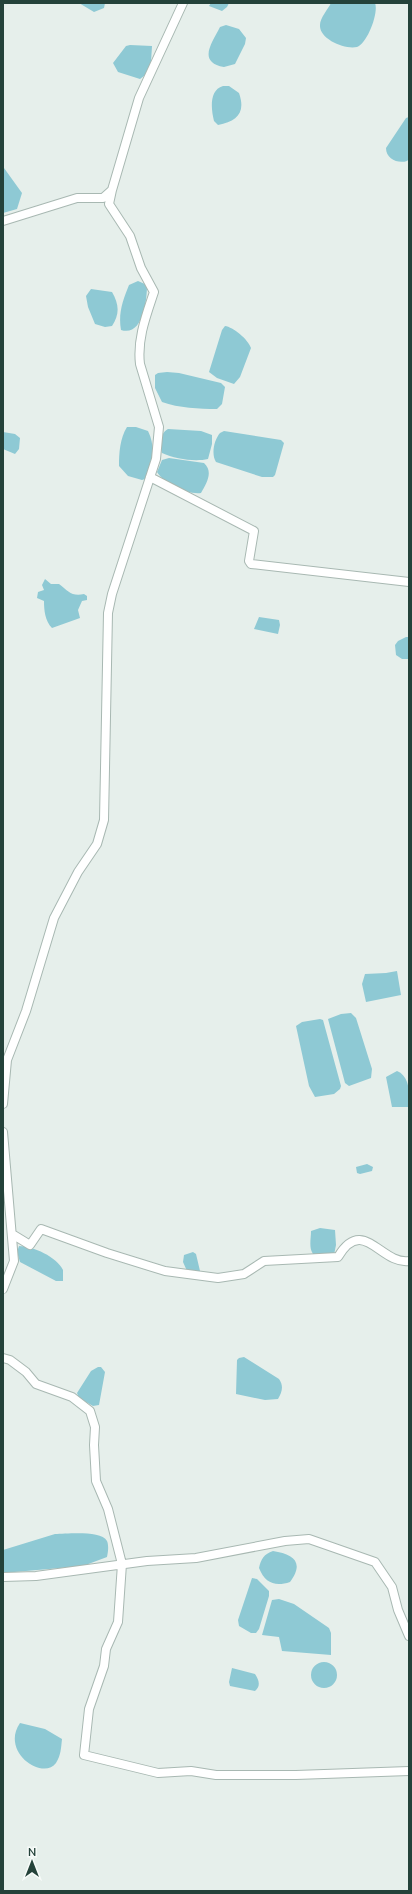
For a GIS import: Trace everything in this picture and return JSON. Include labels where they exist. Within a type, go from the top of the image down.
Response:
[{"type":"street","points":[[3,1104],[7,1060],[26,1010],[54,918],[78,872],[97,844],[104,820],[108,613],[112,594],[156,459],[159,427],[140,364],[139,345],[154,292],[142,268],[130,236],[109,204],[139,98],[183,3]]},
{"type":"street","points":[[3,221],[77,198],[103,198],[112,190]]},
{"type":"street","points":[[150,478],[254,531],[249,561],[251,564],[409,582]]},
{"type":"street","points":[[3,1132],[14,1261],[3,1289]]},
{"type":"street","points":[[12,1234],[30,1245],[41,1229],[107,1253],[165,1271],[218,1278],[244,1274],[264,1261],[338,1257],[345,1246],[360,1240],[369,1242],[399,1260],[409,1261]]},
{"type":"street","points":[[3,1358],[10,1360],[26,1372],[36,1384],[72,1397],[90,1411],[95,1426],[94,1445],[96,1481],[108,1509],[122,1564],[118,1622],[106,1649],[104,1666],[89,1709],[84,1756],[158,1773],[191,1771],[216,1775],[296,1775],[409,1771]]},
{"type":"street","points":[[3,1577],[36,1576],[122,1564],[196,1558],[285,1540],[309,1539],[374,1562],[392,1587],[398,1610],[409,1636]]},
{"type":"water","points":[[79,3],[105,3],[104,8],[94,12]]},
{"type":"water","points":[[211,3],[229,3],[222,11],[209,6]]},
{"type":"water","points":[[331,3],[375,3],[376,8],[374,21],[361,45],[357,47],[346,47],[328,39],[324,35],[321,30],[320,22]]},
{"type":"water","points":[[226,25],[239,29],[246,38],[245,44],[235,64],[224,67],[216,65],[211,61],[209,51],[220,27]]},
{"type":"water","points":[[126,46],[152,46],[151,62],[148,73],[140,79],[118,72],[113,63]]},
{"type":"water","points":[[223,86],[229,86],[239,93],[241,106],[238,115],[235,118],[218,125],[214,121],[212,100],[215,91]]},
{"type":"water","points":[[409,117],[409,159],[404,162],[400,162],[390,158],[386,148],[406,118]]},
{"type":"water","points":[[4,168],[22,193],[17,209],[3,213]]},
{"type":"water","points":[[138,281],[147,285],[145,308],[139,323],[134,328],[128,331],[121,330],[121,312],[125,296],[129,285]]},
{"type":"water","points":[[91,289],[112,292],[118,309],[115,322],[112,326],[105,327],[95,324],[88,307],[86,296]]},
{"type":"water","points":[[225,326],[240,334],[251,348],[240,377],[234,384],[217,378],[209,372],[222,330]]},
{"type":"water","points":[[158,373],[179,373],[221,383],[225,387],[222,404],[217,409],[203,409],[182,407],[162,402],[155,388],[155,375]]},
{"type":"water","points":[[127,427],[136,427],[148,431],[153,448],[148,478],[142,480],[128,476],[119,466],[121,441]]},
{"type":"water","points":[[168,429],[201,431],[212,435],[212,444],[208,459],[185,459],[162,453],[162,437]]},
{"type":"water","points":[[224,431],[281,440],[284,443],[275,475],[273,477],[262,477],[216,462],[213,451],[215,443],[220,433]]},
{"type":"water","points":[[3,432],[15,434],[20,438],[19,449],[15,454],[3,449]]},
{"type":"water","points":[[169,458],[204,463],[209,474],[207,482],[201,493],[190,492],[177,488],[165,481],[160,476],[157,472],[162,460]]},
{"type":"water","points":[[45,579],[51,584],[59,584],[73,594],[84,594],[87,596],[87,600],[82,601],[78,610],[80,618],[52,628],[46,619],[44,601],[37,598],[38,592],[44,590],[42,585]]},
{"type":"water","points":[[259,617],[279,620],[280,625],[278,634],[254,629]]},
{"type":"water","points":[[409,637],[409,659],[402,659],[396,655],[395,645],[398,641]]},
{"type":"water","points":[[397,971],[401,995],[366,1002],[362,984],[365,974]]},
{"type":"water","points":[[351,1013],[356,1018],[372,1069],[371,1078],[349,1086],[345,1083],[328,1019],[341,1014]]},
{"type":"water","points":[[320,1019],[323,1020],[341,1086],[340,1089],[334,1094],[315,1097],[309,1086],[296,1026],[302,1022]]},
{"type":"water","points":[[397,1071],[401,1073],[407,1081],[409,1107],[392,1107],[386,1077]]},
{"type":"water","points":[[367,1164],[373,1167],[372,1171],[360,1174],[357,1173],[356,1167]]},
{"type":"water","points":[[320,1228],[335,1230],[336,1245],[334,1255],[315,1256],[311,1251],[311,1231]]},
{"type":"water","points":[[19,1246],[25,1246],[37,1250],[56,1261],[63,1270],[63,1281],[56,1281],[20,1262],[17,1252]]},
{"type":"water","points":[[193,1252],[196,1254],[200,1271],[199,1273],[187,1271],[183,1262],[184,1255]]},
{"type":"water","points":[[244,1357],[279,1379],[282,1384],[282,1389],[278,1399],[265,1400],[236,1394],[237,1360]]},
{"type":"water","points":[[101,1367],[105,1372],[99,1405],[93,1406],[79,1398],[77,1393],[91,1371]]},
{"type":"water","points":[[83,1533],[98,1535],[107,1541],[107,1557],[83,1566],[3,1573],[3,1550],[55,1534]]},
{"type":"water","points":[[273,1551],[286,1554],[295,1560],[296,1569],[290,1582],[275,1584],[267,1580],[261,1573],[259,1568],[262,1559],[265,1555]]},
{"type":"water","points":[[252,1578],[257,1579],[269,1591],[269,1596],[259,1629],[256,1633],[251,1633],[239,1626],[238,1620]]},
{"type":"water","points":[[279,1599],[294,1604],[329,1628],[331,1633],[331,1655],[282,1651],[279,1637],[262,1635],[272,1600]]},
{"type":"water","points":[[324,1662],[333,1666],[337,1675],[333,1684],[324,1688],[315,1684],[311,1675],[315,1666]]},
{"type":"water","points":[[232,1668],[255,1674],[259,1683],[257,1689],[255,1691],[230,1686],[229,1682]]},
{"type":"water","points":[[20,1723],[45,1729],[62,1739],[58,1760],[50,1768],[34,1766],[26,1761],[19,1753],[15,1744],[15,1734]]}]
